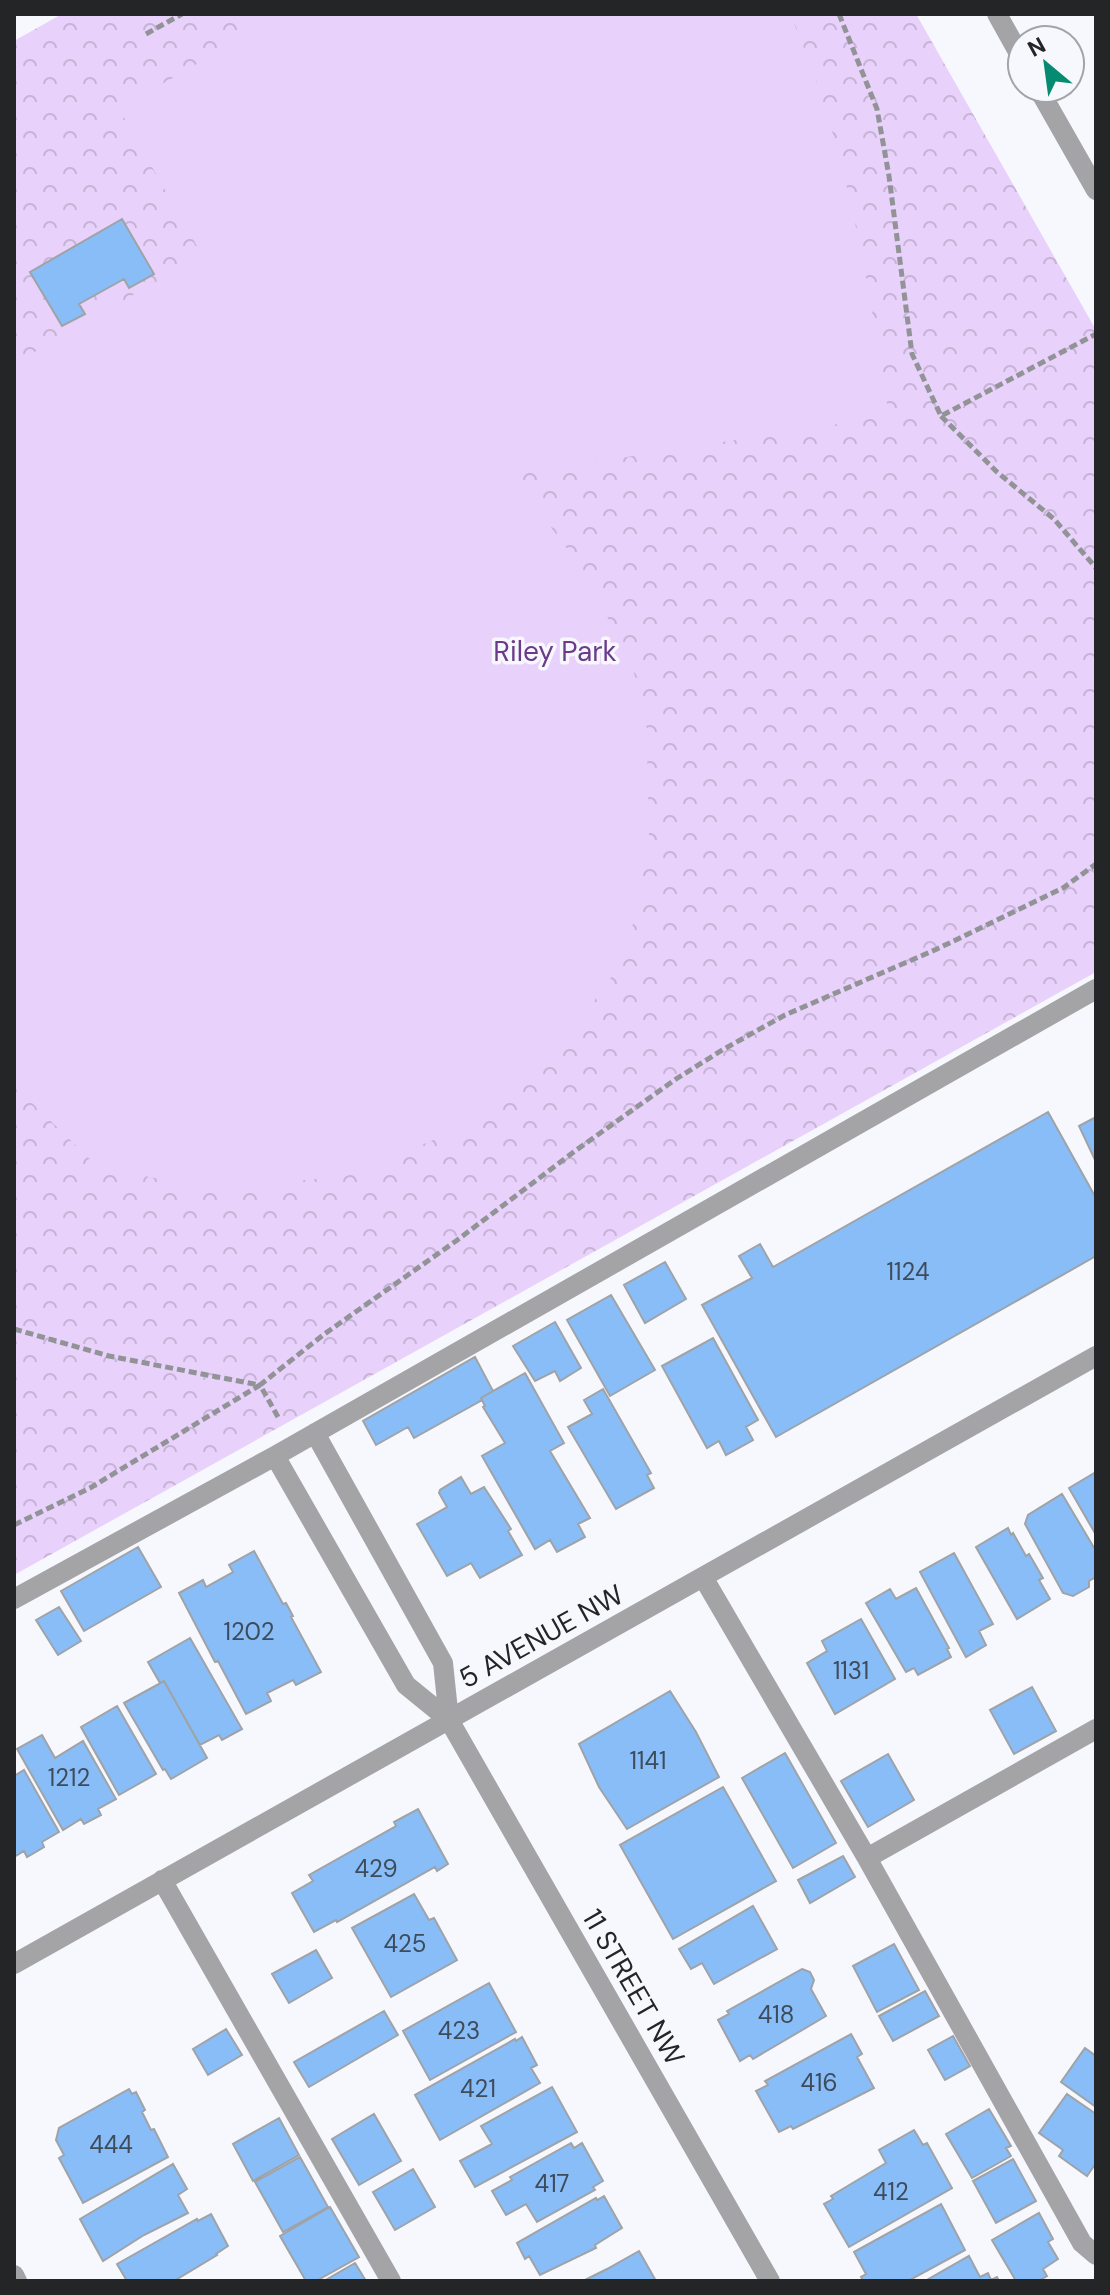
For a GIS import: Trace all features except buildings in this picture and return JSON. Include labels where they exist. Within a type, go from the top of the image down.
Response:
[{"type":"street","points":[[1047,104],[1096,190]]},
{"type":"street","points":[[14,1599],[275,1456],[1096,989]]},
{"type":"street","name":"5 AVENUE NW","points":[[14,1964],[1096,1356]]},
{"type":"street","name":"11 STREET NW","points":[[315,1433],[443,1663],[449,1720]]},
{"type":"street","name":"11 STREET NW","points":[[275,1456],[406,1685],[449,1720],[770,2281]]},
{"type":"street","points":[[703,1577],[867,1858],[1082,2243],[1096,2255]]},
{"type":"street","points":[[867,1858],[1096,1729]]},
{"type":"street","points":[[162,1880],[391,2281]]},
{"type":"street","points":[[14,2275],[17,2281]]},
{"type":"path","points":[[146,34],[182,14]]},
{"type":"path","points":[[839,14],[877,109],[889,176],[912,354],[941,416],[997,472],[1054,519],[1096,568]]},
{"type":"path","points":[[941,416],[1096,334]]},
{"type":"path","points":[[14,1525],[90,1488],[260,1385],[323,1335],[456,1241],[596,1135],[724,1049],[785,1015],[937,949],[1063,888],[1096,864]]},
{"type":"path","points":[[14,1329],[109,1356],[260,1385]]},
{"type":"path","points":[[260,1385],[293,1445]]},
{"type":"green space","name":"Riley Park","points":[[62,14],[916,14],[1096,330],[1096,972],[14,1575],[14,41]]},
{"type":"green space","points":[[283,14],[790,14],[826,112],[853,212],[889,416],[512,475],[586,574],[631,665],[646,707],[649,835],[627,956],[549,1062],[457,1130],[350,1175],[216,1190],[98,1167],[14,1082],[14,364],[202,255],[119,109]]}]
